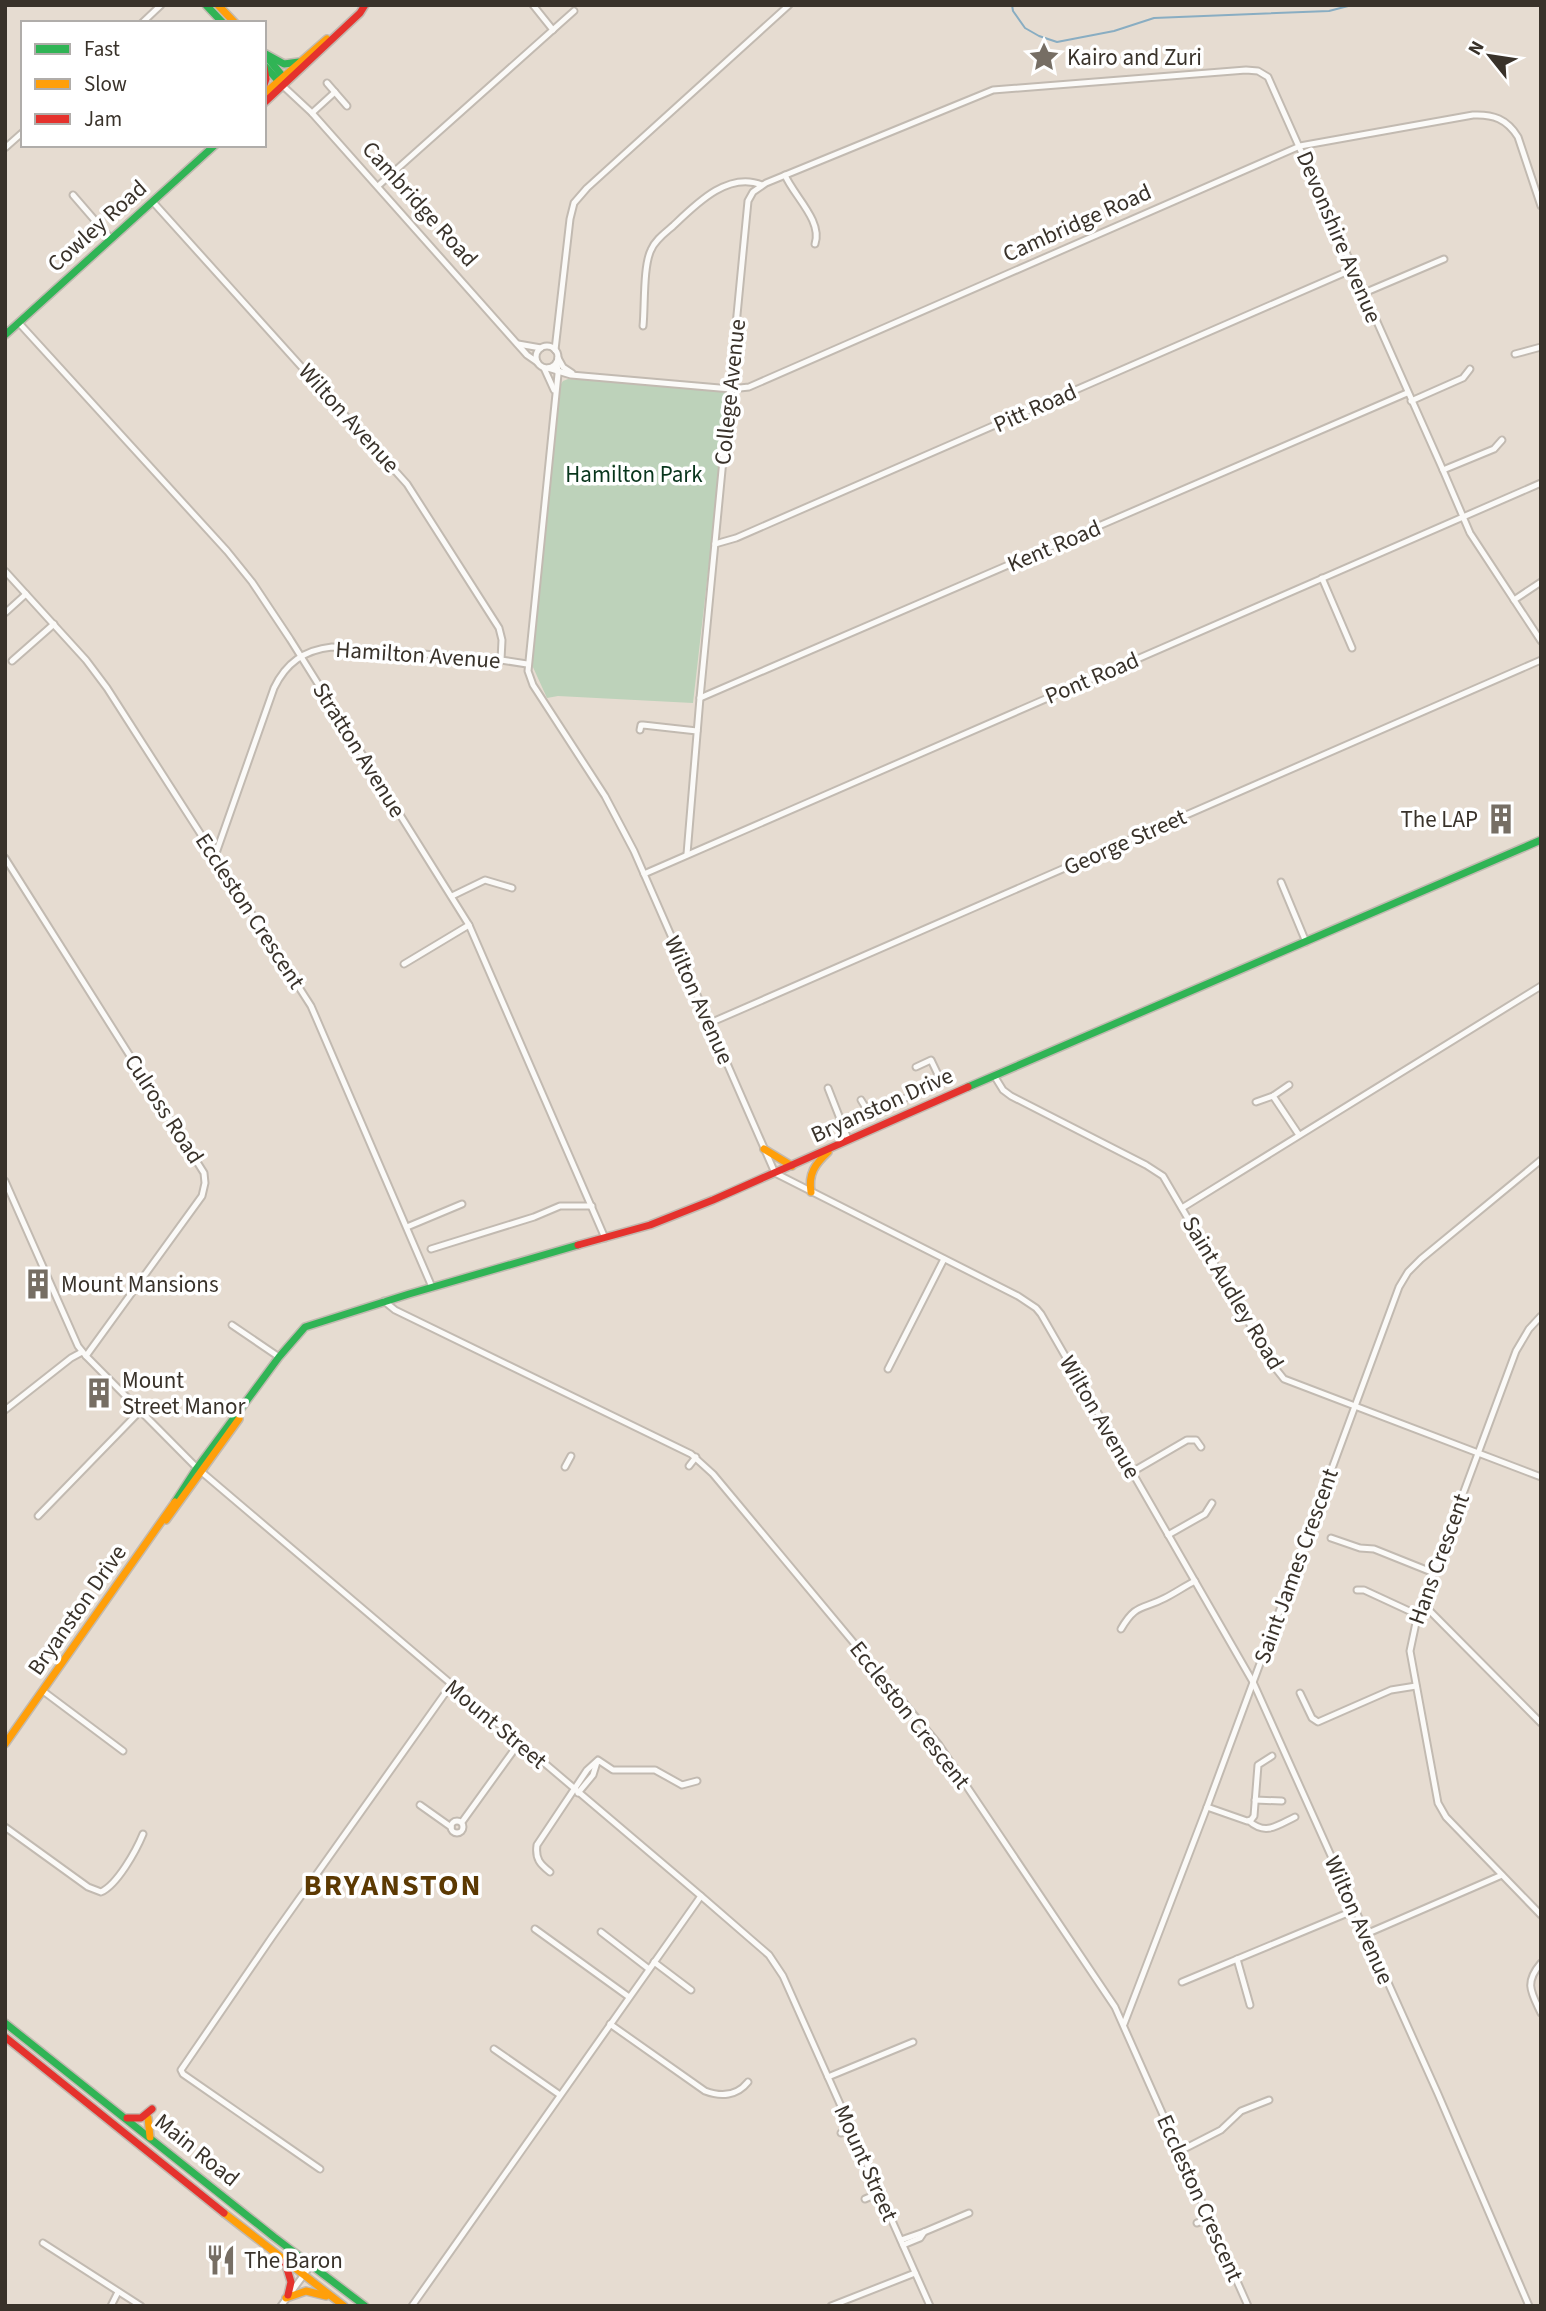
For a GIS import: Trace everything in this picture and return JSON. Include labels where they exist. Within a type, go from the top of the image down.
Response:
[{"type":"main road","points":[[206,5],[221,21]]},
{"type":"main road","points":[[218,5],[233,21]]},
{"type":"main road","points":[[266,93],[283,81],[360,13],[365,5],[306,58],[283,81],[266,101]]},
{"type":"main road","points":[[266,54],[289,64],[306,58]]},
{"type":"main road","name":"Cambridge Road","points":[[266,56],[283,81]]},
{"type":"main road","name":"Cambridge Road","points":[[266,68],[283,81]]},
{"type":"main road","name":"Cowley Road","points":[[5,335],[213,147]]},
{"type":"main road","name":"Bryanston Drive","points":[[5,1744],[242,1415],[279,1357],[298,1334],[313,1323],[650,1225],[792,1166],[848,1139],[1541,840]]},
{"type":"main road","points":[[811,1192],[809,1184],[813,1167],[833,1147]]},
{"type":"main road","points":[[764,1149],[792,1166]]},
{"type":"main road","name":"Main Road","points":[[5,2023],[365,2306]]},
{"type":"main road","name":"Main Road","points":[[5,2037],[140,2147],[340,2303]]},
{"type":"main road","points":[[123,2116],[141,2118],[152,2109]]},
{"type":"main road","points":[[148,2118],[150,2137]]},
{"type":"main road","points":[[140,2147],[142,2130]]},
{"type":"main road","points":[[285,2260],[289,2271],[287,2296],[306,2291],[316,2292],[340,2303]]},
{"type":"street","points":[[144,21],[161,5]]},
{"type":"street","points":[[533,5],[553,30]]},
{"type":"street","points":[[574,376],[558,360],[555,350],[574,203],[587,188],[789,5]]},
{"type":"street","points":[[378,186],[574,11]]},
{"type":"street","name":"Devonshire Avenue","points":[[785,175],[993,90],[1258,71],[1271,81],[1462,517],[1541,641]]},
{"type":"street","name":"Cambridge Road","points":[[283,81],[527,355],[537,362]]},
{"type":"street","points":[[327,83],[347,106]]},
{"type":"street","points":[[312,113],[335,92]]},
{"type":"street","name":"Cambridge Road","points":[[546,368],[574,376],[731,389],[757,384],[1300,146],[1473,115],[1493,116],[1508,124],[1518,136],[1541,206]]},
{"type":"street","points":[[5,148],[21,134]]},
{"type":"street","points":[[643,326],[648,262],[654,243],[708,195],[739,181],[762,185],[785,175],[792,191],[807,207],[817,234],[815,244]]},
{"type":"street","name":"College Avenue","points":[[687,854],[747,206],[750,196],[762,185]]},
{"type":"street","points":[[73,195],[111,239]]},
{"type":"street","name":"Wilton Avenue","points":[[153,202],[407,484],[499,628],[502,640],[501,660]]},
{"type":"street","points":[[1364,293],[1444,260]]},
{"type":"street","name":"Pitt Road","points":[[715,544],[748,533],[1353,269]]},
{"type":"street","name":"Stratton Avenue","points":[[19,323],[227,551],[252,582],[300,656],[469,925],[605,1238]]},
{"type":"street","points":[[556,335],[536,356],[537,362],[546,368],[558,360]]},
{"type":"street","points":[[518,344],[555,350]]},
{"type":"street","points":[[1515,354],[1541,347]]},
{"type":"street","name":"Hamilton Avenue","points":[[300,656],[332,647],[527,664],[558,360]]},
{"type":"street","name":"Hamilton Avenue","points":[[546,368],[555,389]]},
{"type":"street","points":[[1410,401],[1463,378],[1470,369]]},
{"type":"street","points":[[555,389],[564,378],[574,376]]},
{"type":"street","name":"Kent Road","points":[[700,698],[1407,393]]},
{"type":"street","points":[[1443,470],[1494,449],[1502,440]]},
{"type":"street","name":"Pont Road","points":[[644,874],[1541,482]]},
{"type":"street","name":"Eccleston Crescent","points":[[5,571],[54,624],[107,688],[311,1006],[432,1287]]},
{"type":"street","points":[[1322,578],[1352,648]]},
{"type":"street","points":[[1514,600],[1541,582]]},
{"type":"street","points":[[5,613],[26,594]]},
{"type":"street","points":[[12,661],[54,624]]},
{"type":"street","points":[[215,856],[274,688],[284,671],[300,656]]},
{"type":"street","name":"George Street","points":[[710,1023],[1541,660]]},
{"type":"street","name":"Wilton Avenue","points":[[527,664],[530,679],[605,796],[644,874],[775,1173],[1018,1296],[1036,1308],[1253,1682],[1530,2306]]},
{"type":"street","points":[[640,730],[643,724],[697,731]]},
{"type":"street","name":"Culross Road","points":[[5,859],[204,1173],[205,1183],[202,1196],[84,1354],[71,1358],[5,1410]]},
{"type":"street","points":[[452,896],[485,880],[512,888]]},
{"type":"street","points":[[1281,881],[1306,942]]},
{"type":"street","points":[[404,964],[469,925]]},
{"type":"street","points":[[1182,1208],[1541,986]]},
{"type":"street","points":[[861,1100],[869,1113],[942,1083],[931,1060],[916,1067]]},
{"type":"street","name":"Saint Audley Road","points":[[995,1077],[1011,1097],[1154,1169],[1166,1180],[1279,1374],[1290,1382],[1541,1477]]},
{"type":"street","points":[[1256,1102],[1273,1096],[1289,1085]]},
{"type":"street","points":[[828,1088],[848,1139]]},
{"type":"street","points":[[914,1096],[920,1109]]},
{"type":"street","points":[[1273,1096],[1299,1135]]},
{"type":"street","points":[[890,1105],[895,1119]]},
{"type":"street","name":"Saint James Crescent","points":[[1124,2024],[1207,1807],[1395,1295],[1408,1272],[1541,1160]]},
{"type":"street","name":"Mount Street","points":[[5,1181],[84,1354],[200,1470],[325,1573],[451,1685],[769,1955],[777,1965],[930,2306]]},
{"type":"street","points":[[407,1227],[462,1204]]},
{"type":"street","points":[[432,1249],[534,1217],[560,1206],[592,1206]]},
{"type":"street","points":[[888,1369],[944,1259]]},
{"type":"street","name":"Eccleston Crescent","points":[[384,1301],[395,1310],[695,1457],[713,1474],[939,1745],[1109,1997],[1124,2024],[1248,2306]]},
{"type":"street","name":"Hans Crescent","points":[[1541,1316],[1528,1329],[1516,1351],[1422,1603],[1412,1632],[1410,1651],[1438,1804],[1446,1817],[1541,1914]]},
{"type":"street","points":[[232,1325],[279,1357]]},
{"type":"street","points":[[38,1516],[141,1410]]},
{"type":"street","points":[[1132,1472],[1187,1440],[1196,1440],[1201,1447]]},
{"type":"street","points":[[565,1467],[571,1456]]},
{"type":"street","points":[[689,1466],[695,1457]]},
{"type":"street","points":[[239,1504],[244,1498]]},
{"type":"street","points":[[1168,1535],[1205,1514],[1212,1503]]},
{"type":"street","points":[[1331,1538],[1360,1548],[1374,1549],[1434,1573]]},
{"type":"street","points":[[1121,1629],[1131,1613],[1144,1605],[1163,1600],[1195,1581]]},
{"type":"street","points":[[1357,1590],[1364,1590],[1418,1615]]},
{"type":"street","points":[[1422,1603],[1541,1723]]},
{"type":"street","points":[[320,2169],[183,2074],[182,2067],[451,1685]]},
{"type":"street","points":[[1300,1693],[1312,1718],[1318,1722],[1391,1690],[1416,1686]]},
{"type":"street","points":[[43,1691],[123,1751]]},
{"type":"street","points":[[462,1822],[519,1743]]},
{"type":"street","points":[[1249,1821],[1254,1816],[1258,1765],[1272,1756]]},
{"type":"street","points":[[550,1872],[540,1864],[535,1855],[537,1845],[576,1791],[587,1770],[597,1762],[604,1763],[613,1770],[654,1770],[682,1785],[697,1781]]},
{"type":"street","points":[[1255,1800],[1282,1801]]},
{"type":"street","points":[[420,1805],[454,1832],[460,1833],[464,1829],[462,1822]]},
{"type":"street","points":[[1207,1807],[1272,1830],[1295,1817]]},
{"type":"street","points":[[451,1827],[455,1821],[462,1822]]},
{"type":"street","points":[[5,1827],[93,1890],[101,1892],[110,1886],[144,1835]]},
{"type":"street","points":[[1366,1934],[1502,1875]]},
{"type":"street","points":[[412,2306],[701,1896]]},
{"type":"street","points":[[1182,1982],[1354,1910]]},
{"type":"street","points":[[535,1928],[629,1997]]},
{"type":"street","points":[[601,1932],[649,1969]]},
{"type":"street","points":[[1237,1959],[1250,2005]]},
{"type":"street","points":[[654,1962],[691,1990]]},
{"type":"street","points":[[1541,1963],[1532,1974],[1530,1984],[1541,2013]]},
{"type":"street","points":[[610,2024],[705,2091],[734,2094],[740,2092],[748,2082]]},
{"type":"street","points":[[828,2077],[913,2042]]},
{"type":"street","points":[[494,2049],[560,2095]]},
{"type":"street","points":[[1180,2151],[1221,2130],[1241,2111],[1269,2100]]},
{"type":"street","points":[[841,2133],[850,2128]]},
{"type":"street","points":[[865,2199],[879,2193]]},
{"type":"street","points":[[902,2242],[969,2213]]},
{"type":"street","points":[[1197,2223],[1209,2218]]},
{"type":"street","points":[[43,2243],[141,2306]]},
{"type":"street","points":[[281,2306],[311,2265]]},
{"type":"street","points":[[831,2306],[915,2273]]},
{"type":"street","points":[[111,2306],[118,2292]]},
{"type":"green space","name":"Hamilton Park","points":[[568,379],[729,389],[693,703],[558,696],[547,698],[532,665],[557,390],[563,381]]},
{"type":"waterway","points":[[1012,5],[1025,28],[1057,42],[1114,31],[1154,18],[1329,11],[1352,5]]},
{"type":"traffic: fast","points":[[206,5],[221,21]]},
{"type":"traffic: fast","points":[[266,54],[284,64],[299,62]]},
{"type":"traffic: fast","points":[[267,57],[284,78]]},
{"type":"traffic: fast","points":[[266,67],[280,83]]},
{"type":"traffic: fast","points":[[5,335],[213,147]]},
{"type":"traffic: fast","points":[[968,1087],[1541,840]]},
{"type":"traffic: fast","points":[[175,1502],[279,1357],[305,1327],[578,1245]]},
{"type":"traffic: fast","points":[[5,2023],[365,2306]]},
{"type":"traffic: slow","points":[[218,5],[233,21]]},
{"type":"traffic: slow","points":[[266,92],[327,39]]},
{"type":"traffic: slow","points":[[764,1149],[792,1166]]},
{"type":"traffic: slow","points":[[811,1192],[814,1170],[828,1152]]},
{"type":"traffic: slow","points":[[166,1520],[239,1419]]},
{"type":"traffic: slow","points":[[5,1744],[175,1502]]},
{"type":"traffic: slow","points":[[148,2118],[150,2137]]},
{"type":"traffic: slow","points":[[224,2213],[344,2306]]},
{"type":"traffic: slow","points":[[286,2298],[306,2291],[326,2296]]},
{"type":"traffic: jam","points":[[266,101],[360,13],[365,5]]},
{"type":"traffic: jam","points":[[578,1245],[650,1225],[713,1200],[968,1087]]},
{"type":"traffic: jam","points":[[5,2037],[224,2213]]},
{"type":"traffic: jam","points":[[127,2118],[141,2118],[152,2109]]},
{"type":"traffic: jam","points":[[285,2262],[291,2282],[288,2295]]},
{"type":"place","name":"Kairo and Zuri","points":[[1044,57]]},
{"type":"place","name":"The LAP","points":[[1501,819]]},
{"type":"place","name":"Mount Mansions","points":[[38,1284]]},
{"type":"place","name":"Mount Street Manor","points":[[99,1393]]},
{"type":"place","name":"The Baron","points":[[221,2260]]},
{"type":"district","name":"BRYANSTON","points":[[393,1885]]}]
